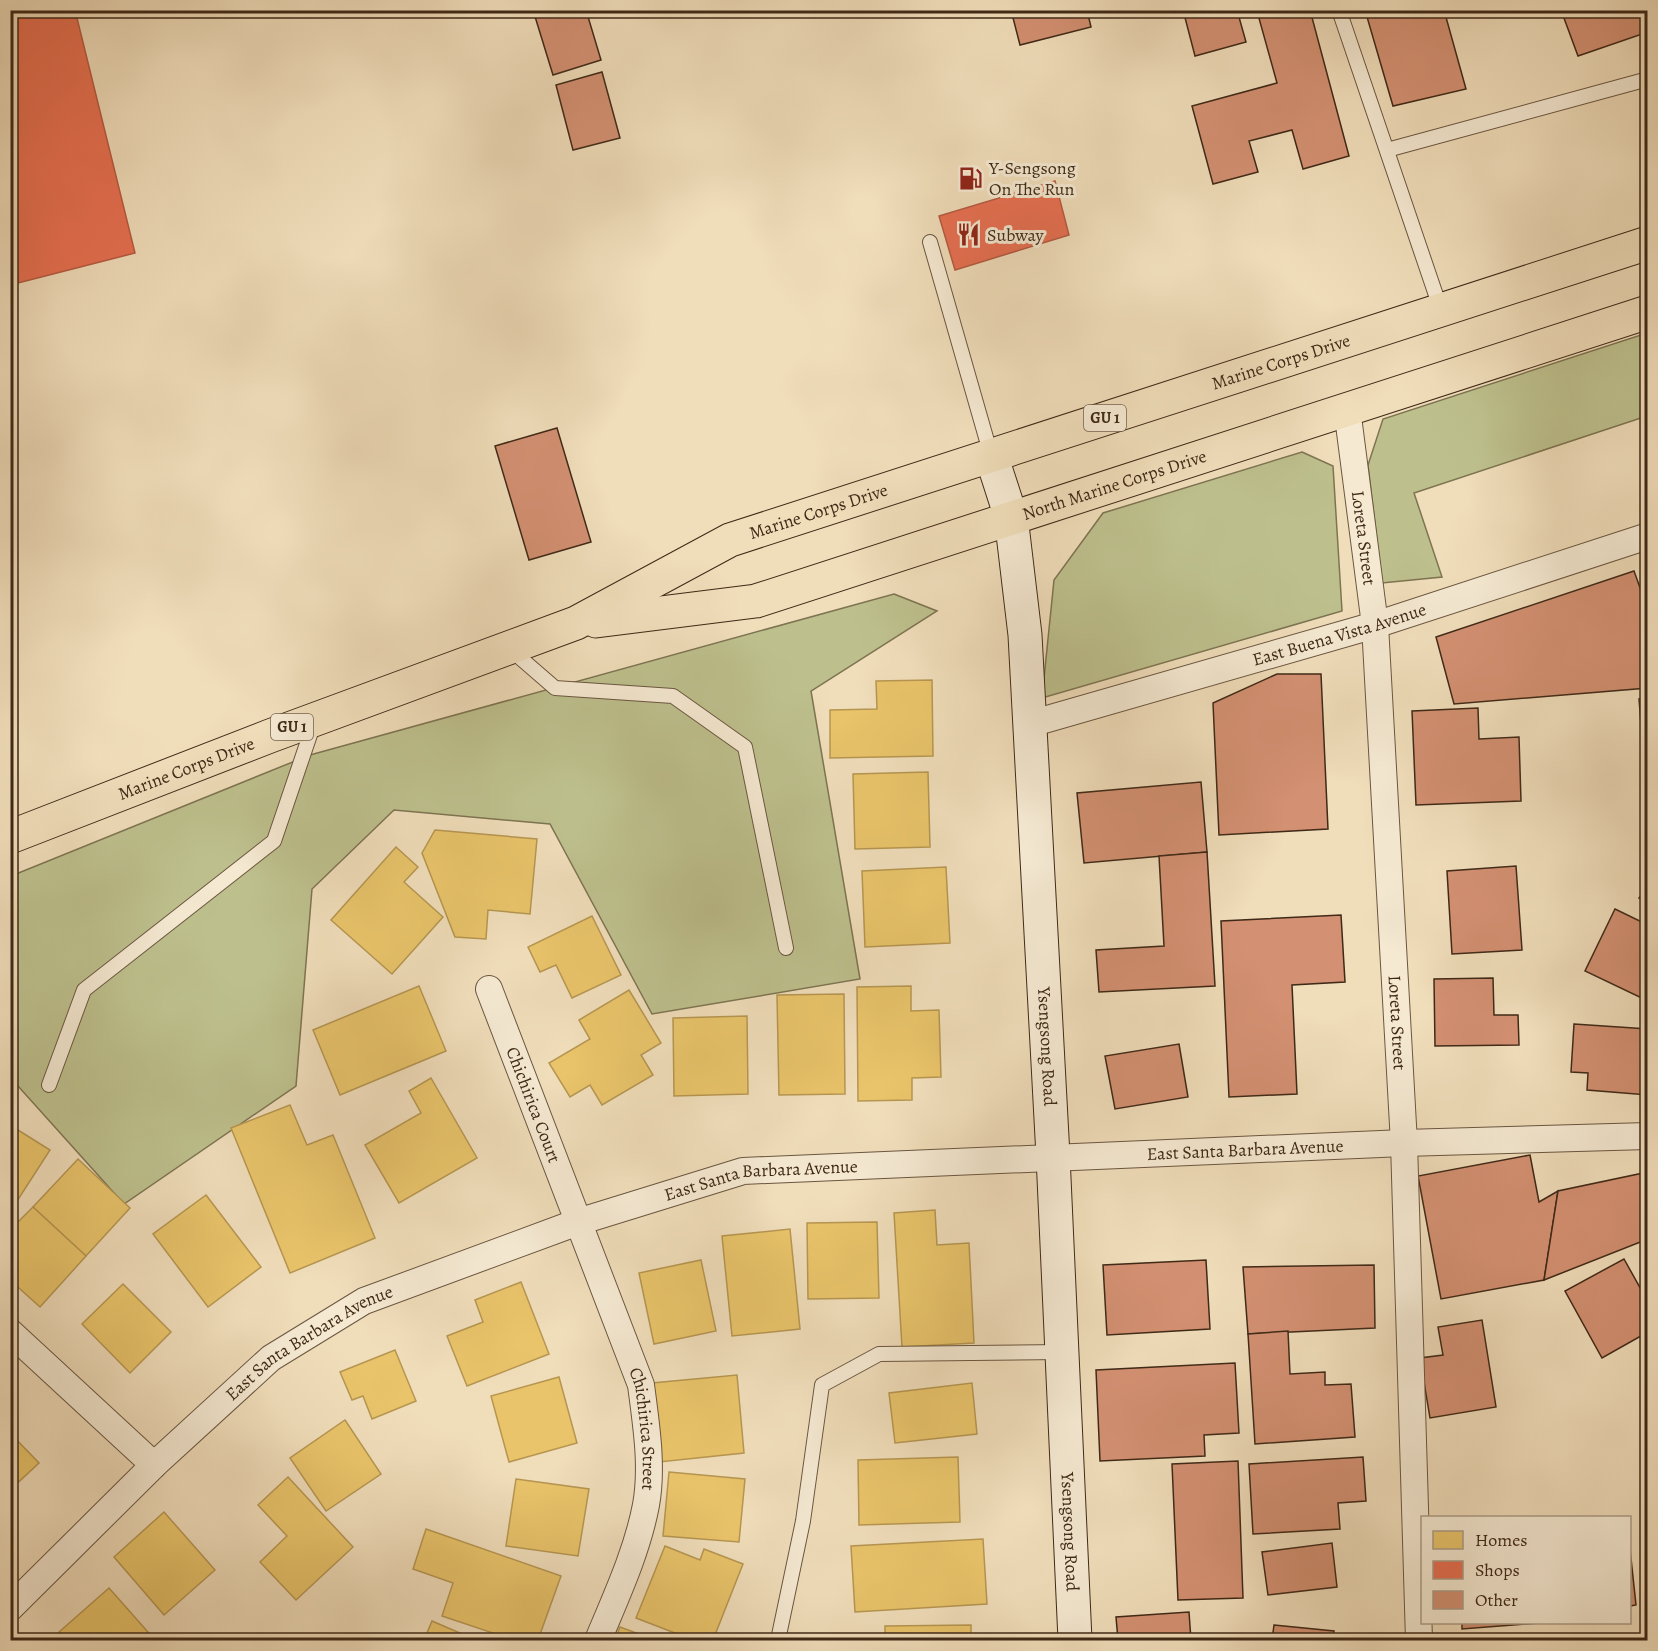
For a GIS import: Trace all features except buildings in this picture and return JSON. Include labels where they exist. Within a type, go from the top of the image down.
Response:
[{"type":"main road","name":"Marine Corps Drive","points":[[10,837],[316,718],[576,623],[730,540],[1647,243]]},
{"type":"main road","name":"North Marine Corps Drive","points":[[576,623],[756,601],[1647,312]]},
{"type":"main road","name":"Ysengsong Road","points":[[991,454],[1011,517],[1025,635],[1053,1156],[1075,1641]]},
{"type":"street","name":"Loreta Street","points":[[1347,409],[1375,625],[1404,1143],[1419,1641]]},
{"type":"street","name":"East Buena Vista Avenue","points":[[1030,724],[1375,625],[1647,536]]},
{"type":"street","name":"Chichirica Court","points":[[489,989],[578,1222]]},
{"type":"street","name":"East Santa Barbara Avenue","points":[[10,1608],[154,1465],[271,1358],[364,1301],[578,1222],[743,1171],[1053,1156],[1647,1136]]},
{"type":"street","name":"Chichirica Street","points":[[578,1222],[641,1385],[649,1443],[646,1504],[628,1567],[598,1641]]},
{"type":"street","points":[[10,1332],[154,1465]]},
{"type":"lane","points":[[1339,10],[1441,310]]},
{"type":"lane","points":[[1387,150],[1647,79]]},
{"type":"lane","points":[[930,242],[991,454]]},
{"type":"lane","points":[[508,648],[555,688],[673,696],[745,747],[786,948]]},
{"type":"lane","points":[[49,1085],[84,990],[274,841],[316,718]]},
{"type":"lane","points":[[778,1641],[803,1521],[822,1385],[879,1354],[1062,1352]]},
{"type":"green space","points":[[1647,333],[1647,416],[1414,493],[1442,577],[1382,583],[1368,465],[1383,419]]},
{"type":"green space","points":[[1302,452],[1333,466],[1342,611],[1042,698],[1054,580],[1103,513]]},
{"type":"green space","points":[[894,594],[937,611],[811,691],[860,979],[652,1014],[550,824],[394,810],[312,889],[296,1086],[124,1204],[11,1081],[11,876],[310,755]]},
{"type":"place","name":"Y-Sengsong On The Run","points":[[971,178]]},
{"type":"place","name":"Subway","points":[[969,235]]}]
